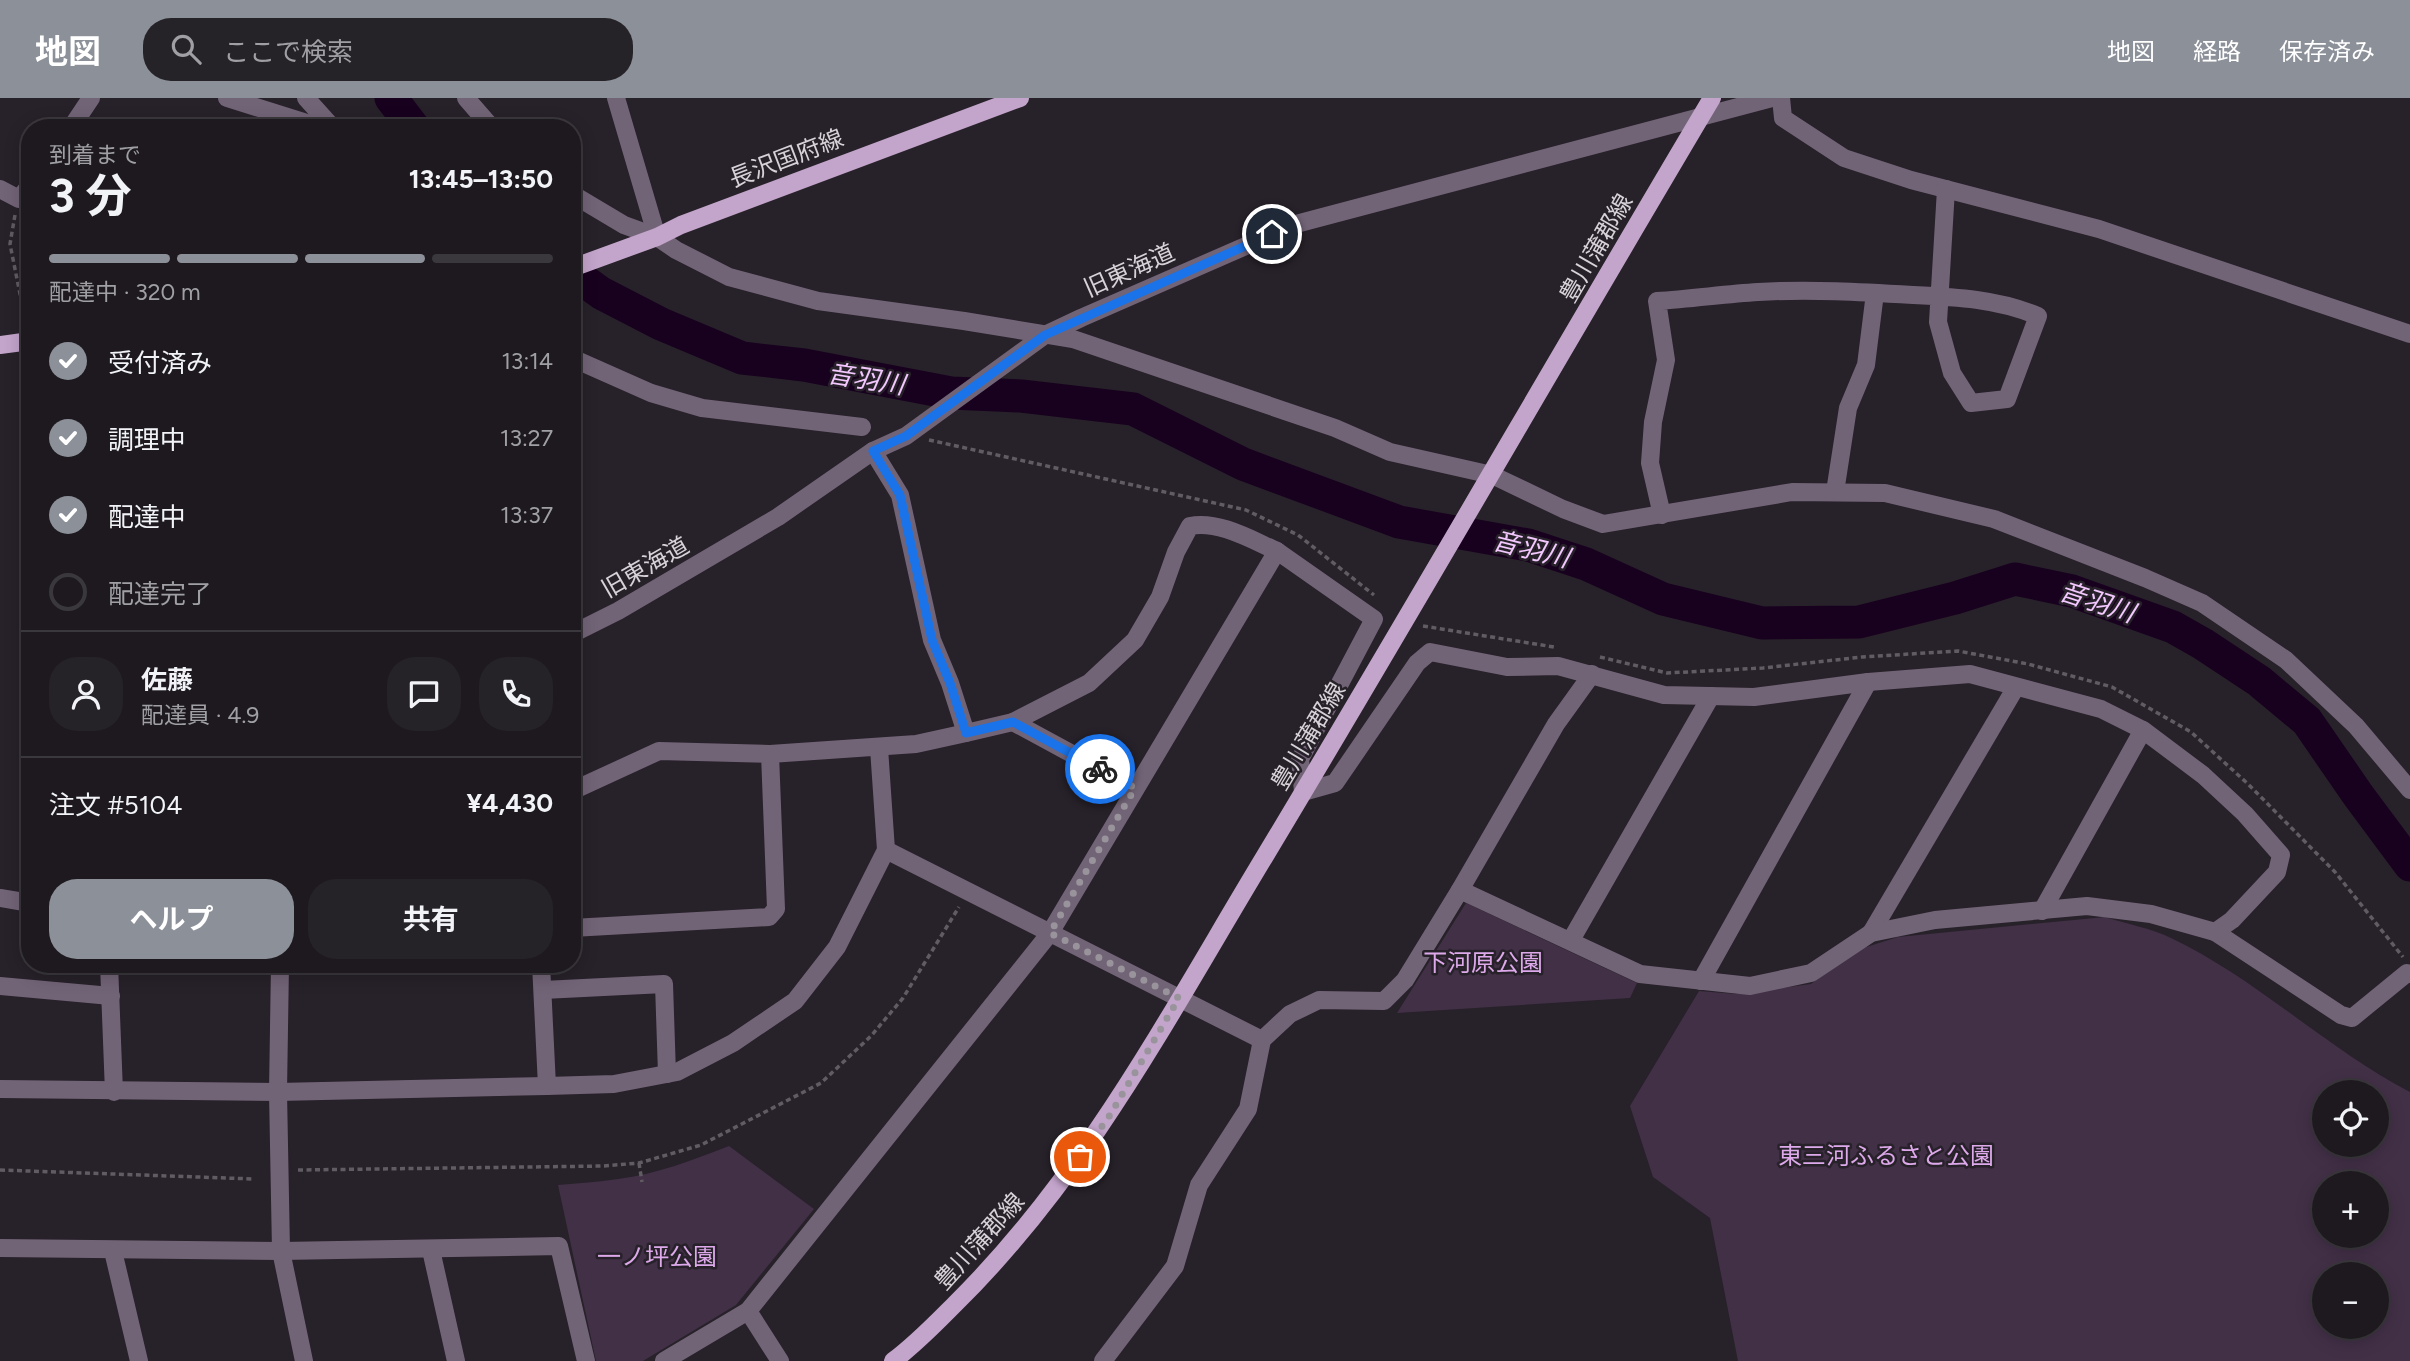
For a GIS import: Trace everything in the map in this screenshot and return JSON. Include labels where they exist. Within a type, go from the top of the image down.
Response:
[{"type":"main road","name":"長沢国府線","points":[[581,265],[794,181],[1020,98]]},
{"type":"main road","name":"豊川蒲郡線","points":[[893,1361],[909,1349],[981,1278],[1050,1199],[1110,1115],[1414,607],[1712,98]]},
{"type":"main road","points":[[0,345],[21,342]]},
{"type":"street","points":[[77,119],[90,98]]},
{"type":"street","points":[[227,98],[282,119]]},
{"type":"street","points":[[306,98],[324,119]]},
{"type":"street","points":[[467,98],[484,119]]},
{"type":"street","points":[[616,98],[657,237]]},
{"type":"street","name":"旧東海道","points":[[581,630],[618,611],[778,517],[873,451],[906,436],[1038,340],[1296,224],[1772,98]]},
{"type":"street","points":[[1781,98],[1783,118],[1844,158],[1946,189],[2099,229],[2410,334]]},
{"type":"street","points":[[0,189],[21,192]]},
{"type":"street","points":[[1662,515],[1650,463],[1653,422],[1666,360],[1657,301],[1760,292],[1875,293],[1939,296],[1962,297],[2022,309],[2038,316],[2007,399],[1971,403],[1952,373],[1938,322],[1939,296],[1946,189]]},
{"type":"street","points":[[581,199],[624,225],[657,237],[676,250],[729,277],[818,301],[964,321],[1038,340],[1073,339],[1322,423],[1390,452],[1489,480],[1603,524],[1792,492],[1885,493],[1994,519],[2202,603],[2286,660],[2356,726],[2410,790]]},
{"type":"street","points":[[1835,492],[1848,408],[1866,365],[1875,293]]},
{"type":"street","points":[[581,362],[651,393],[702,408],[862,427]]},
{"type":"street","points":[[873,451],[900,495],[932,640],[950,683],[966,733]]},
{"type":"street","points":[[581,787],[659,751],[770,754],[879,748],[916,744],[1013,722],[1089,683],[1135,640],[1160,597],[1176,552],[1190,526],[1201,524],[1240,535],[1278,551],[1374,619],[1300,759],[1304,792],[1335,783],[1417,663],[1430,652],[1507,667],[1558,666],[1664,695],[1754,697],[1868,682],[1970,674],[2101,709],[2143,730],[2203,775],[2245,814],[2281,855],[2277,872],[2232,920],[2216,932]]},
{"type":"street","points":[[664,1361],[748,1311],[1050,933],[1278,551]]},
{"type":"street","points":[[1103,1361],[1175,1266],[1199,1185],[1248,1109],[1262,1040],[1290,1014],[1318,1000],[1384,1001],[1405,980],[1556,724],[1592,674]]},
{"type":"street","points":[[1701,981],[1868,682]]},
{"type":"street","points":[[1871,933],[2016,687]]},
{"type":"street","points":[[1571,940],[1711,696]]},
{"type":"street","points":[[1013,722],[1135,788]]},
{"type":"street","points":[[2042,911],[2143,730]]},
{"type":"street","points":[[0,1089],[278,1092],[547,1086],[614,1084],[677,1072],[733,1043],[795,1001],[837,947],[886,850],[879,748]]},
{"type":"street","points":[[581,927],[769,917],[776,909],[770,754]]},
{"type":"street","points":[[886,850],[1262,1040]]},
{"type":"street","points":[[1460,890],[1640,974],[1750,986],[1811,973],[1871,933],[1935,920],[2087,906],[2151,914],[2216,932],[2341,1015],[2352,1018],[2407,973],[2410,974]]},
{"type":"street","points":[[0,898],[21,902]]},
{"type":"street","points":[[110,973],[114,1092]]},
{"type":"street","points":[[280,973],[278,1092],[281,1251],[304,1361]]},
{"type":"street","points":[[542,973],[547,1086]]},
{"type":"street","points":[[543,990],[664,984],[667,1074]]},
{"type":"street","points":[[0,986],[111,996]]},
{"type":"street","points":[[0,1248],[281,1251],[559,1246],[586,1361]]},
{"type":"street","points":[[431,1250],[456,1361]]},
{"type":"street","points":[[113,1251],[139,1361]]},
{"type":"street","points":[[748,1311],[779,1361]]},
{"type":"path","points":[[21,201],[12,227],[10,244],[21,300]]},
{"type":"path","points":[[906,436],[1247,510]]},
{"type":"path","points":[[1596,656],[1667,673],[1763,668],[1862,657],[1958,651],[2028,664],[2112,687],[2191,732],[2248,784],[2335,872],[2410,965]]},
{"type":"path","points":[[296,1170],[604,1166],[639,1163],[701,1144],[821,1083],[871,1036],[903,998],[961,904]]},
{"type":"path","points":[[639,1163],[642,1182]]},
{"type":"path","points":[[0,1170],[254,1179]]},
{"type":"green space","name":"下河原公園","points":[[1466,903],[1637,983],[1630,998],[1397,1013]]},
{"type":"green space","name":"東三河ふるさと公園","points":[[2105,917],[2171,938],[2203,955],[2233,973],[2349,1055],[2410,1092],[2410,1361],[1738,1361],[1710,1218],[1653,1177],[1630,1106],[1699,991],[1736,994],[1811,984],[1857,950],[1898,937]]},
{"type":"green space","name":"一ノ坪公園","points":[[729,1146],[814,1209],[736,1305],[643,1361],[596,1361],[558,1185],[647,1174]]},
{"type":"waterway","name":"音羽川","points":[[391,98],[407,119]]},
{"type":"waterway","name":"音羽川","points":[[581,279],[601,293],[661,324],[742,358],[804,365],[951,393],[1021,396],[1133,409],[1243,464],[1399,522],[1528,545],[1586,564],[1663,599],[1762,623],[1859,622],[1955,598],[2015,579],[2072,591],[2173,627],[2259,681],[2307,721],[2410,865]]},
{"type":"way so far","points":[[1080,1157],[1110,1115],[1179,998],[1050,933],[1135,788],[1100,769]]},
{"type":"route","points":[[1100,769],[1013,722],[966,733],[950,683],[932,640],[900,495],[873,451],[906,436],[1045,335],[1272,234]]}]
